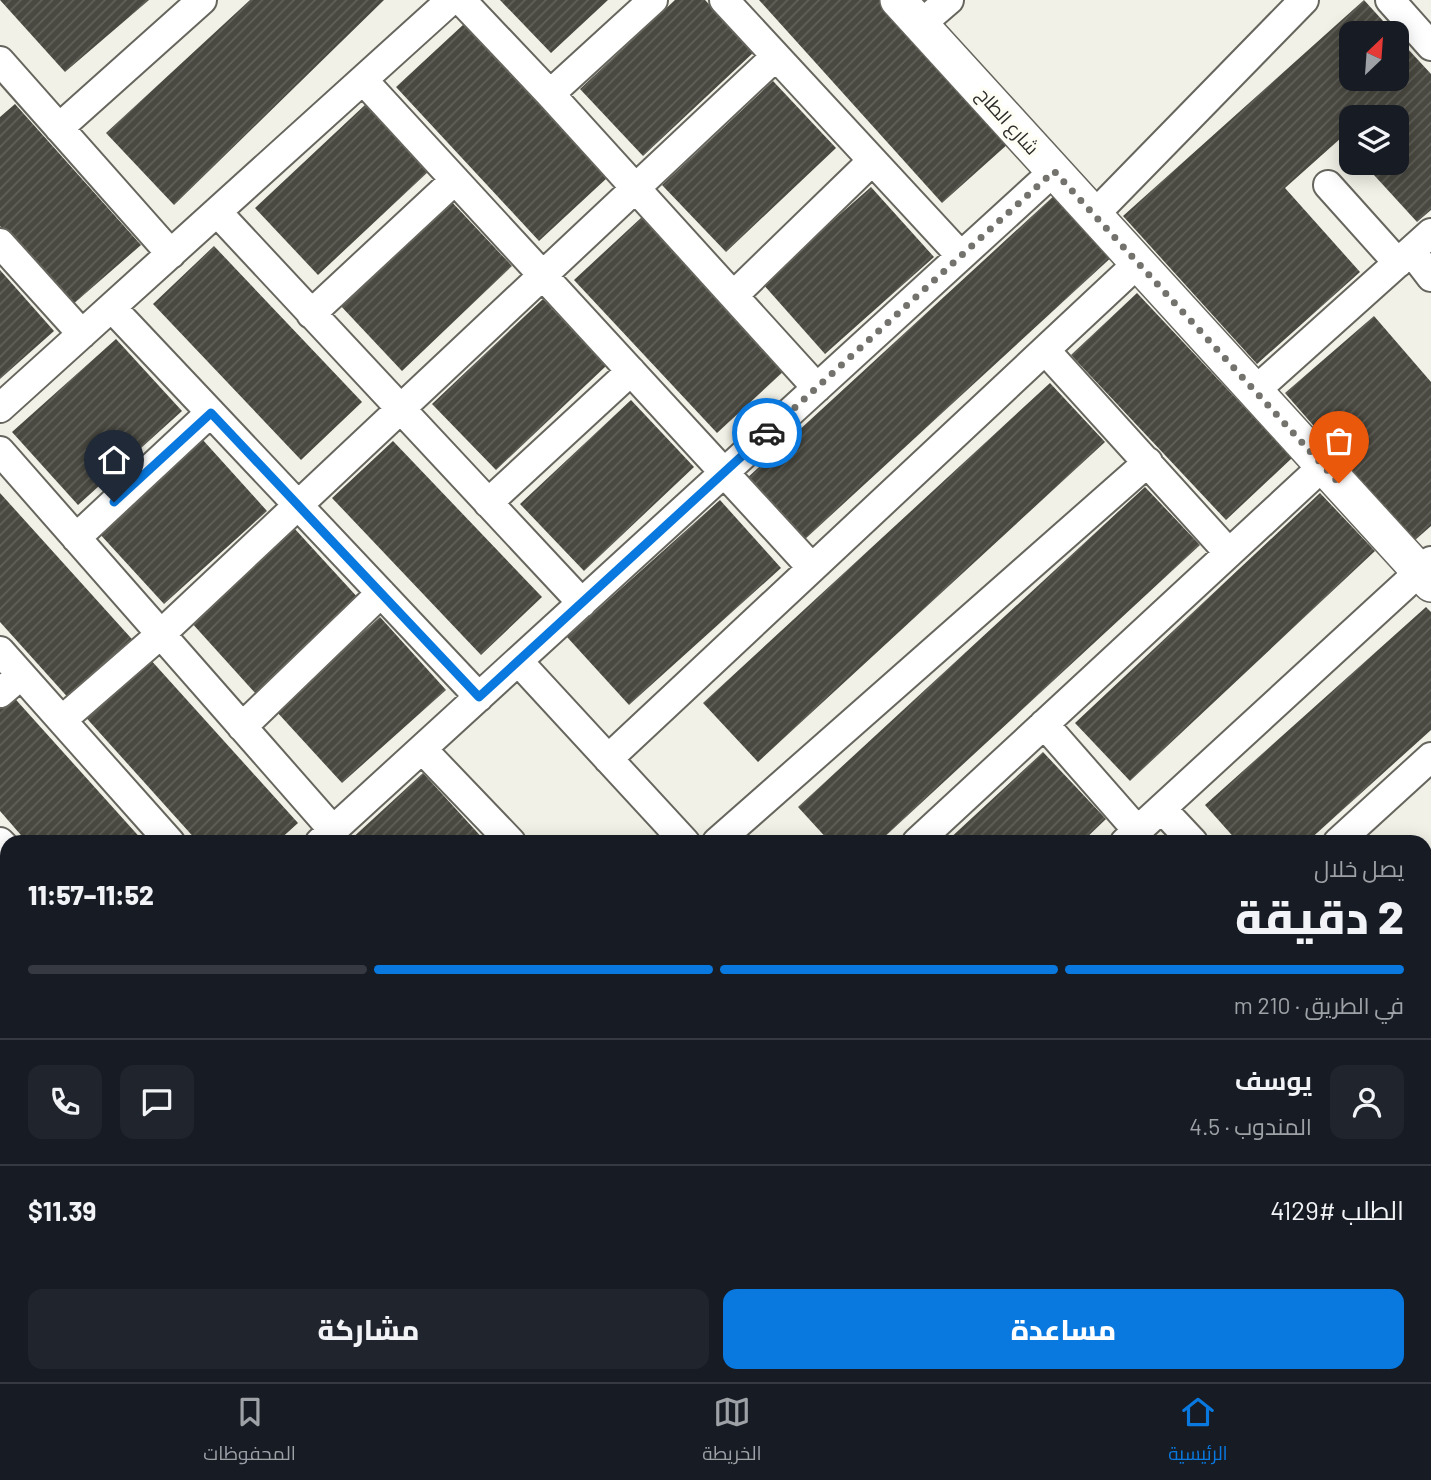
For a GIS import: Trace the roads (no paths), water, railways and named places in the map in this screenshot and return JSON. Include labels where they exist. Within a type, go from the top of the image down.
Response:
[{"type":"street","points":[[60,128],[202,0]]},
{"type":"street","points":[[0,408],[451,0]]},
{"type":"street","points":[[461,0],[817,388]]},
{"type":"street","points":[[550,94],[653,0]]},
{"type":"street","points":[[724,0],[961,256]]},
{"type":"street","points":[[909,12],[949,0]]},
{"type":"street","points":[[1094,215],[1304,0]]},
{"type":"street","points":[[1390,0],[1431,46]]},
{"type":"street","name":"شارع الطاح","points":[[909,12],[1323,466],[1427,572]]},
{"type":"street","points":[[61,720],[161,634],[775,57]]},
{"type":"street","points":[[0,61],[171,254]]},
{"type":"street","points":[[363,80],[812,568]]},
{"type":"street","points":[[734,295],[872,160]]},
{"type":"street","points":[[327,835],[1054,171]]},
{"type":"street","points":[[312,314],[455,180]]},
{"type":"street","points":[[1328,185],[1413,249],[1431,277]]},
{"type":"street","points":[[217,212],[582,603]]},
{"type":"street","points":[[0,243],[82,334]]},
{"type":"street","points":[[1255,391],[1413,249]]},
{"type":"street","points":[[608,759],[1138,263]]},
{"type":"street","points":[[111,308],[479,697]]},
{"type":"street","points":[[1045,350],[1229,553]]},
{"type":"street","points":[[488,503],[631,371]]},
{"type":"street","points":[[76,538],[211,413]]},
{"type":"street","points":[[0,451],[242,727],[325,835]]},
{"type":"street","points":[[725,835],[1148,463]]},
{"type":"street","points":[[925,835],[1323,466]]},
{"type":"street","points":[[1132,835],[1427,572]]},
{"type":"street","points":[[242,727],[381,593]]},
{"type":"street","points":[[0,651],[164,835]]},
{"type":"street","points":[[518,661],[679,835]]},
{"type":"street","points":[[0,693],[21,675]]},
{"type":"street","points":[[1044,724],[1130,835]]},
{"type":"street","points":[[422,749],[504,835]]},
{"type":"street","points":[[1346,835],[1431,757]]},
{"type":"street","points":[[1162,809],[1186,835]]}]
